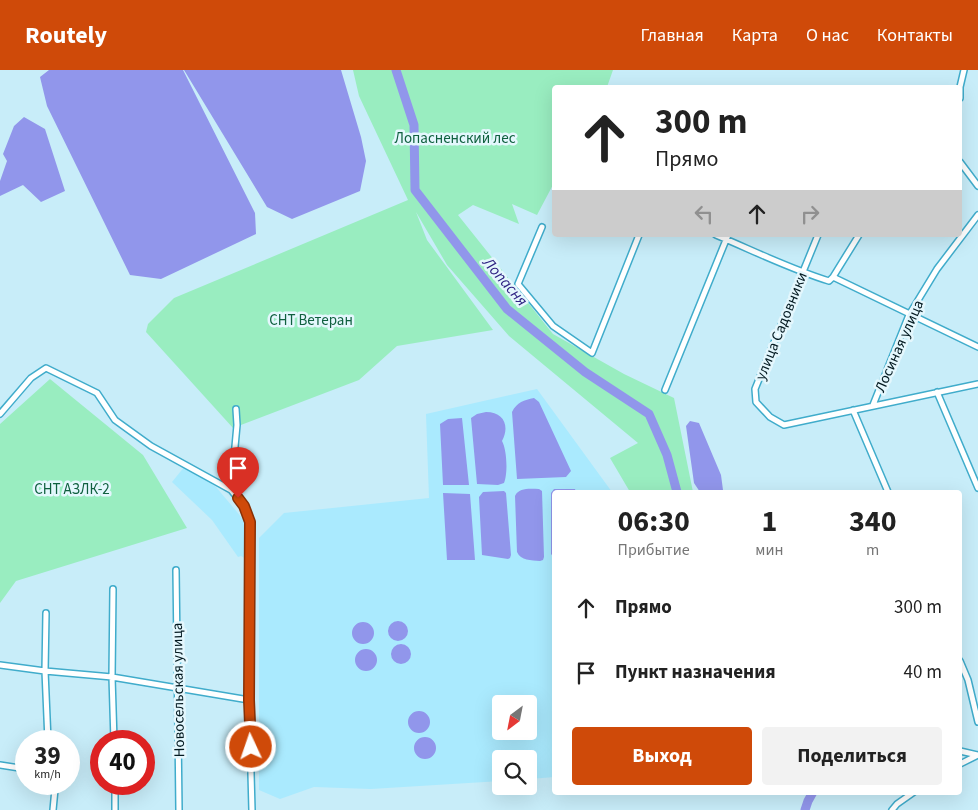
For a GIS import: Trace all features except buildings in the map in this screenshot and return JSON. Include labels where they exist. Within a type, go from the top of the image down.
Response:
[{"type":"street","points":[[960,85],[964,70]]},
{"type":"street","points":[[962,165],[978,186]]},
{"type":"street","name":"Лосиная улица","points":[[962,236],[978,215]]},
{"type":"street","points":[[542,227],[518,284],[553,326],[592,353],[638,237]]},
{"type":"street","points":[[665,390],[727,237],[764,257],[803,273],[829,281],[833,277],[978,347]]},
{"type":"street","name":"улица Садовники","points":[[817,237],[755,389],[756,402],[770,418],[784,425],[853,410]]},
{"type":"street","name":"улица Садовники","points":[[833,277],[857,237]]},
{"type":"street","name":"Лосиная улица","points":[[873,405],[910,315],[937,269],[961,237]]},
{"type":"street","points":[[0,414],[31,378],[46,368],[97,393],[115,420],[151,446],[231,490],[244,506],[250,522],[249,700],[252,810]]},
{"type":"street","points":[[887,490],[853,410],[978,384]]},
{"type":"street","points":[[938,392],[978,488]]},
{"type":"street","points":[[231,490],[237,425],[236,409]]},
{"type":"street","name":"Новосельская улица","points":[[176,570],[179,810]]},
{"type":"street","points":[[113,590],[114,730]]},
{"type":"street","points":[[46,613],[45,671],[48,730]]},
{"type":"street","points":[[0,665],[45,671],[112,676],[249,700]]},
{"type":"street","points":[[962,666],[968,680],[978,722]]},
{"type":"street","points":[[962,751],[978,755]]},
{"type":"street","points":[[962,763],[978,755]]},
{"type":"street","points":[[0,765],[15,767]]},
{"type":"street","points":[[53,810],[54,795]]},
{"type":"street","points":[[115,795],[115,810]]},
{"type":"street","points":[[892,810],[910,795]]},
{"type":"shaded area","points":[[537,389],[611,490],[552,490],[552,777],[537,778],[537,750],[492,750],[492,782],[371,789],[314,787],[280,799],[259,790],[259,538],[284,513],[429,498],[426,414]]},
{"type":"shaded area","points":[[185,466],[216,487],[248,525],[248,560],[241,556],[238,557],[212,520],[172,482]]},
{"type":"green space","points":[[353,70],[613,70],[608,85],[552,85],[552,187],[537,215],[512,204],[519,224],[473,205],[458,215],[553,334],[624,374],[674,398],[693,490],[629,490],[610,458],[638,443],[509,336],[447,265],[416,212],[427,240],[493,330],[397,346],[359,380],[233,428],[146,332],[148,324],[174,298],[408,200],[359,96]]},
{"type":"green space","name":"СНТ АЗЛК-2","points":[[50,379],[143,455],[187,528],[16,581],[0,603],[0,424]]},
{"type":"water","points":[[49,70],[183,70],[255,213],[256,234],[161,279],[130,275],[47,106],[40,77]]},
{"type":"water","points":[[184,70],[341,70],[361,137],[366,161],[360,191],[292,219],[267,207]]},
{"type":"water","points":[[24,117],[45,129],[65,191],[41,202],[23,185],[0,196],[0,181],[7,161],[3,154],[14,126]]},
{"type":"water","points":[[534,398],[539,402],[571,471],[566,477],[517,479],[512,412],[521,402]]},
{"type":"water","points":[[486,412],[497,414],[504,421],[505,425],[502,441],[506,456],[506,474],[504,483],[498,485],[477,484],[471,418]]},
{"type":"water","points":[[462,418],[469,485],[443,485],[440,424],[448,419]]},
{"type":"water","points":[[690,421],[699,423],[721,475],[723,490],[699,490],[694,483],[686,426]]},
{"type":"water","points":[[539,489],[542,491],[544,557],[540,561],[524,559],[517,552],[515,496],[522,490]]},
{"type":"water","points":[[575,489],[575,490],[553,490]]},
{"type":"water","points":[[504,491],[506,493],[511,555],[508,559],[482,555],[479,497],[483,492]]},
{"type":"water","points":[[552,492],[552,555],[551,554]]},
{"type":"water","points":[[443,493],[470,494],[475,560],[447,560]]},
{"type":"water","points":[[398,621],[405,624],[408,631],[405,638],[398,641],[391,638],[388,631],[391,624]]},
{"type":"water","points":[[359,622],[367,622],[374,629],[374,637],[367,644],[359,644],[352,637],[352,629]]},
{"type":"water","points":[[401,644],[408,647],[411,654],[408,661],[401,664],[394,661],[391,654],[394,647]]},
{"type":"water","points":[[362,649],[370,649],[377,656],[377,664],[370,671],[362,671],[355,664],[355,656]]},
{"type":"water","points":[[415,711],[423,711],[430,718],[430,726],[423,733],[415,733],[408,726],[408,718]]},
{"type":"water","points":[[421,737],[429,737],[436,744],[436,752],[429,759],[421,759],[414,752],[414,744]]},
{"type":"waterway","name":"Лопасня","points":[[396,70],[414,125],[415,190],[507,309],[585,372],[649,414],[667,455],[676,490]]},
{"type":"waterway","name":"Лопасня","points":[[805,810],[811,795]]},
{"type":"route","points":[[238,498],[244,506],[250,522],[249,700],[251,747]]},
{"type":"park label","name":"Лопасненский лес","points":[[455,138]]},
{"type":"park label","name":"СНТ Ветеран","points":[[311,320]]}]
